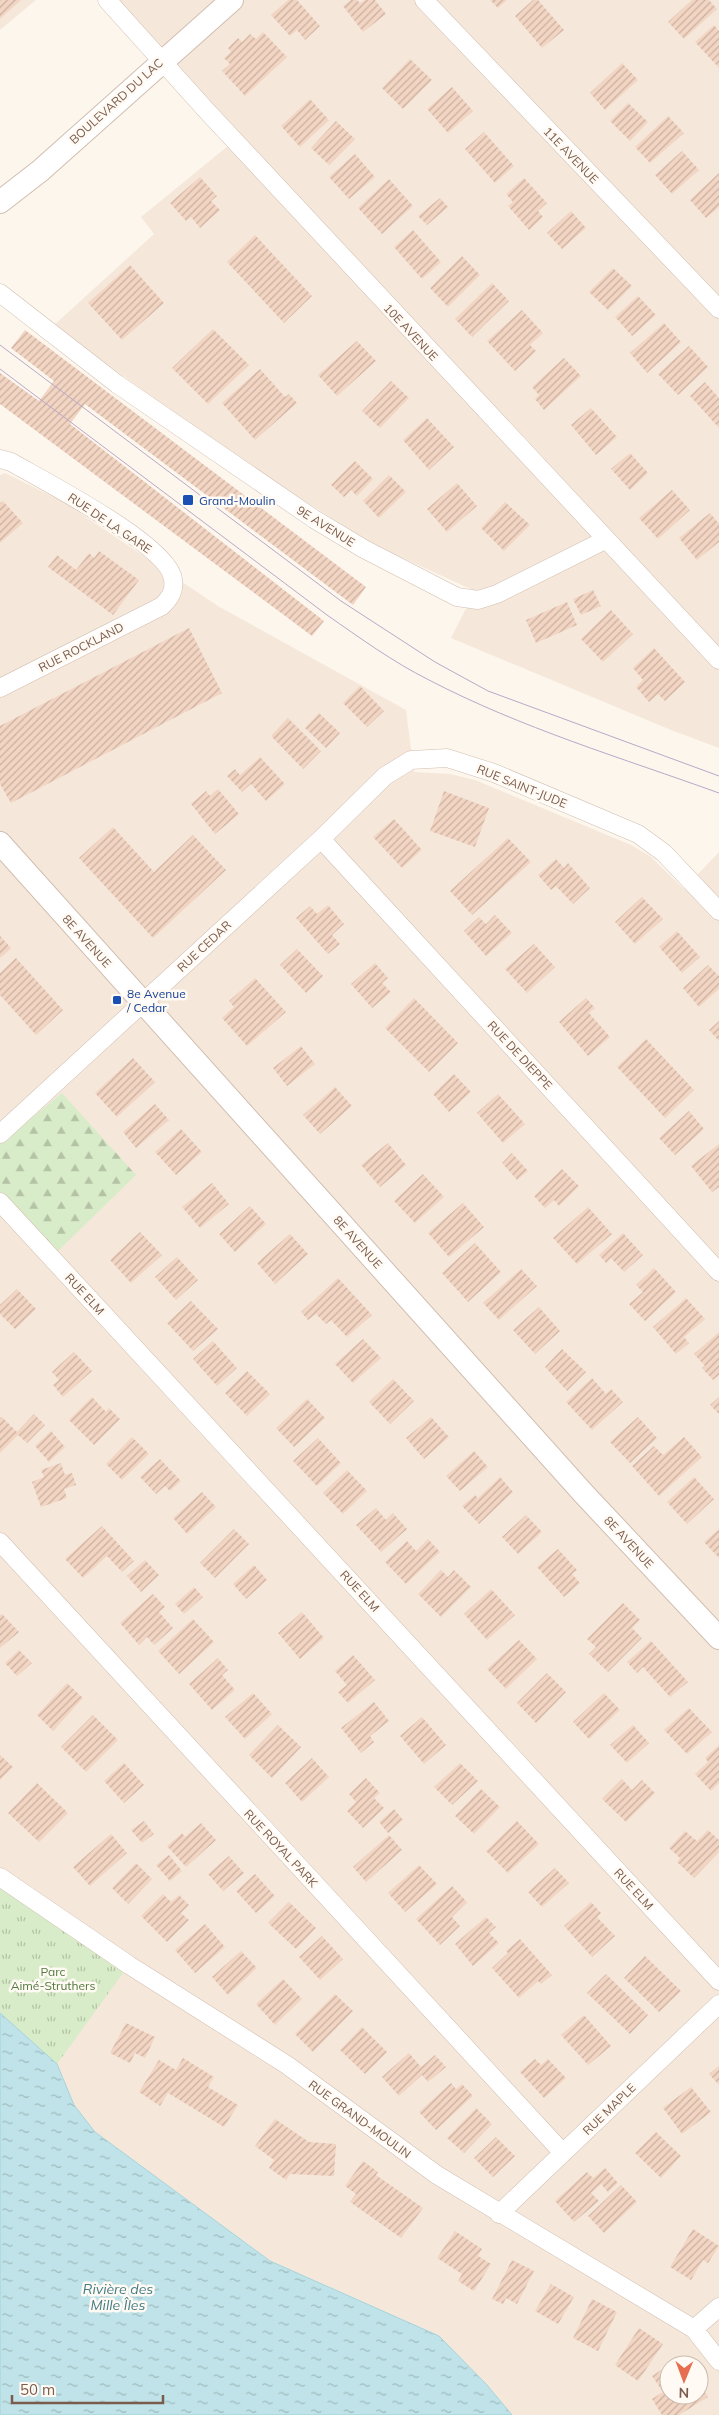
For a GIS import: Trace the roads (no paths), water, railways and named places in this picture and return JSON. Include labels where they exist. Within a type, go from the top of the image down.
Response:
[{"type":"street","name":"10E AVENUE","points":[[107,0],[161,61],[605,540],[719,660]]},
{"type":"street","name":"BOULEVARD DU LAC","points":[[0,202],[40,171],[161,61],[232,0]]},
{"type":"street","name":"11E AVENUE","points":[[424,0],[719,309]]},
{"type":"street","name":"9E AVENUE","points":[[0,293],[118,384],[314,519],[364,549],[457,597],[478,600],[497,594],[605,540]]},
{"type":"street","name":"RUE DE LA GARE","points":[[4,456],[96,510],[152,550],[168,566],[173,579],[172,595],[162,606]]},
{"type":"street","name":"RUE ROCKLAND","points":[[0,688],[162,606]]},
{"type":"street","name":"RUE SAINT-JUDE","points":[[321,839],[386,776],[412,760],[447,758],[494,773],[638,834],[664,853],[719,911]]},
{"type":"street","name":"RUE CEDAR","points":[[0,1134],[321,839]]},
{"type":"street","name":"RUE DE DIEPPE","points":[[321,839],[719,1272]]},
{"type":"street","name":"8E AVENUE","points":[[0,843],[584,1494],[719,1638]]},
{"type":"street","name":"RUE ELM","points":[[0,1202],[719,1981]]},
{"type":"street","name":"RUE ROYAL PARK","points":[[0,1542],[563,2154]]},
{"type":"street","name":"RUE GRAND-MOULIN","points":[[0,1876],[128,1965],[287,2065],[437,2175],[499,2214],[694,2329],[719,2361]]},
{"type":"street","name":"RUE MAPLE","points":[[499,2214],[719,2004]]},
{"type":"street","points":[[694,2329],[719,2307]]},
{"type":"water","name":"Rivière des Mille Îles","points":[[0,2013],[57,2064],[74,2105],[95,2132],[270,2261],[439,2336],[487,2385],[512,2415],[0,2415]]},
{"type":"tram line","points":[[0,345],[341,601],[435,662],[488,691],[719,776]]},
{"type":"tram line","points":[[0,369],[327,615],[403,665],[464,697],[536,728],[719,793]]},
{"type":"place","name":"Grand-Moulin","points":[[188,500]]},
{"type":"place","name":"8e Avenue / Cedar","points":[[117,1000]]},
{"type":"park label","name":"Parc Aimé-Struthers","points":[[53,1978]]}]
